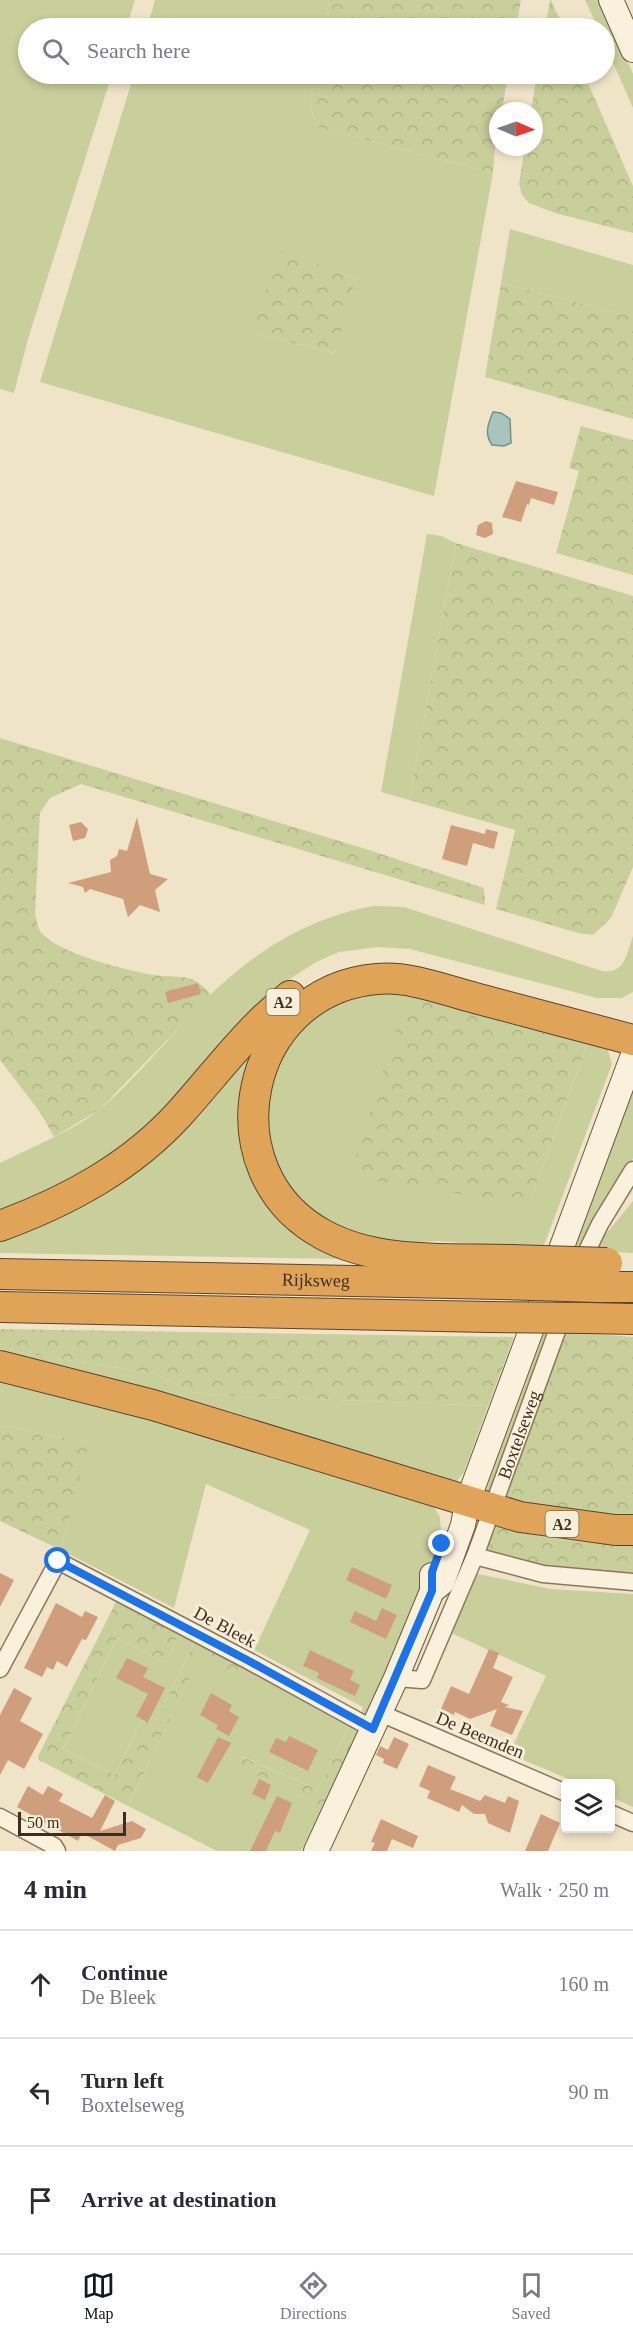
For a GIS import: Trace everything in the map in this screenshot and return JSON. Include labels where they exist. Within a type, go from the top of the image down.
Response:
[{"type":"highway","name":"A2","points":[[0,1226],[58,1203],[108,1175],[179,1114],[249,1034],[286,999],[305,986],[332,973],[375,963],[414,966],[633,1020]]},
{"type":"highway","name":"A2","points":[[506,1272],[388,1255],[343,1244],[305,1224],[276,1193],[258,1157],[254,1134],[254,1093],[263,1061],[270,1048],[294,1017],[318,998],[355,983],[388,978],[436,987],[633,1040]]},
{"type":"highway","name":"Rijksweg","points":[[0,1274],[613,1272],[633,1287]]},
{"type":"highway","name":"Rijksweg","points":[[0,1307],[633,1319]]},
{"type":"highway","name":"A2","points":[[0,1366],[153,1405],[480,1506],[550,1522],[633,1530]]},
{"type":"main road","points":[[611,0],[633,50]]},
{"type":"main road","name":"Boxtelseweg","points":[[316,1851],[396,1678],[432,1591],[442,1583],[463,1525],[480,1506],[633,1055]]},
{"type":"street","name":"Boxtelseweg","points":[[396,1678],[423,1680],[475,1556],[480,1506],[584,1257],[600,1224],[633,1170]]},
{"type":"street","points":[[475,1556],[543,1574],[633,1582]]},
{"type":"street","name":"De Bleek","points":[[1,1666],[58,1561],[249,1661],[376,1721]]},
{"type":"street","name":"De Beemden","points":[[376,1721],[561,1791]]},
{"type":"street","points":[[615,1815],[633,1823]]},
{"type":"street","points":[[0,1817],[54,1846],[57,1851]]},
{"type":"green space","points":[[0,0],[135,0],[129,18],[18,18],[18,84],[109,84],[28,339],[14,393],[0,389]]},
{"type":"green space","points":[[155,0],[329,0],[326,18],[150,18]]},
{"type":"green space","points":[[329,0],[521,0],[518,18],[326,18]]},
{"type":"green space","points":[[550,0],[551,0],[559,18],[547,18]]},
{"type":"green space","points":[[585,0],[601,0],[609,18],[593,18]]},
{"type":"green space","points":[[615,32],[633,74],[633,108],[615,67]]},
{"type":"green space","points":[[131,84],[313,84],[310,106],[317,127],[493,173],[434,496],[40,382]],"holes":[[[278,251],[356,278],[334,353],[254,333]]]},
{"type":"green space","points":[[313,84],[506,84],[503,102],[489,102],[489,156],[494,156],[493,173],[317,127],[310,106]]},
{"type":"green space","points":[[535,84],[588,84],[633,186],[633,233],[555,213],[529,203],[522,195],[519,184],[524,156],[543,156],[543,102],[532,102]]},
{"type":"green space","points":[[510,229],[633,265],[633,317],[501,283]]},
{"type":"green space","points":[[278,250],[356,278],[335,353],[253,333]]},
{"type":"green space","points":[[501,283],[633,317],[633,419],[485,377]]},
{"type":"green space","points":[[581,426],[633,440],[633,575],[556,553],[579,471],[569,468]]},
{"type":"green space","points":[[427,534],[441,536],[456,543],[409,800],[381,792]]},
{"type":"green space","points":[[456,543],[633,596],[633,867],[611,918],[593,935],[578,933],[496,909],[515,830],[409,800]]},
{"type":"green space","points":[[0,738],[369,850],[484,888],[485,905],[81,784],[50,798],[40,813],[35,915],[39,929],[46,937],[72,952],[137,972],[189,979],[204,987],[211,995],[99,1110],[54,1137],[40,1112],[0,1060]]},
{"type":"green space","points":[[374,906],[404,907],[602,971],[610,971],[621,966],[633,936],[633,992],[622,998],[597,998],[410,949],[377,947],[339,952],[316,962],[290,979],[257,1008],[158,1118],[79,1178],[0,1211],[0,1163],[65,1131],[100,1109],[141,1070],[205,1000],[261,953],[304,928],[350,911]]},
{"type":"green space","points":[[376,992],[408,994],[532,1196],[590,1036],[607,1047],[612,1064],[543,1248],[434,1241],[395,1243],[357,1235],[313,1214],[288,1185],[272,1153],[266,1114],[269,1081],[298,1030],[324,1010],[352,997]]},
{"type":"green space","points":[[408,994],[590,1036],[532,1196],[523,1203],[349,1177]]},
{"type":"green space","points":[[272,1020],[245,1137],[344,1259],[0,1253],[0,1231],[58,1208]]},
{"type":"green space","points":[[633,1091],[633,1158],[491,1497],[485,1487],[541,1331]]},
{"type":"green space","points":[[633,1201],[633,1253],[592,1251]]},
{"type":"green space","points":[[0,1329],[514,1337],[488,1406],[212,1395],[192,1392],[155,1374],[0,1349]]},
{"type":"green space","points":[[561,1331],[633,1337],[633,1520],[501,1502]]},
{"type":"green space","points":[[0,1349],[155,1374],[192,1392],[211,1395],[488,1406],[464,1472],[454,1485],[0,1361]]},
{"type":"green space","points":[[0,1372],[433,1505],[440,1517],[441,1532],[425,1583],[393,1661],[359,1728],[363,1707],[254,1650],[310,1530],[206,1484],[174,1608],[61,1550],[88,1443],[0,1425]]},
{"type":"green space","points":[[0,1425],[89,1443],[61,1550],[0,1521]]},
{"type":"green space","points":[[492,1526],[562,1539],[633,1545],[633,1577],[594,1576],[491,1557],[485,1543]]},
{"type":"green space","points":[[473,1573],[551,1589],[633,1594],[633,1807],[615,1799],[615,1779],[568,1779],[509,1754],[546,1676],[449,1632]]},
{"type":"green space","points":[[117,1600],[180,1633],[164,1662],[117,1638],[63,1749],[115,1775],[144,1714],[157,1720],[195,1640],[245,1666],[240,1675],[200,1657],[128,1806],[39,1760],[38,1756]]},
{"type":"green space","points":[[180,1633],[195,1640],[157,1720],[144,1714],[115,1775],[63,1749],[117,1638],[164,1662]]},
{"type":"green space","points":[[200,1656],[233,1672],[245,1666],[350,1723],[318,1790],[241,1756],[236,1765],[322,1807],[301,1851],[217,1851],[128,1806]]},
{"type":"green space","points":[[350,1723],[359,1728],[322,1807],[235,1765],[240,1756],[318,1790]]},
{"type":"water","points":[[493,412],[501,413],[510,419],[511,443],[504,446],[492,445],[488,437],[488,429]]},
{"type":"building","points":[[516,481],[558,492],[554,505],[531,498],[521,522],[502,517]]},
{"type":"building","points":[[486,521],[492,523],[493,534],[485,538],[476,535],[478,525]]},
{"type":"building","points":[[137,817],[150,874],[168,879],[155,890],[160,912],[140,905],[128,917],[123,899],[90,889],[85,893],[83,887],[68,883],[111,872],[110,860],[117,856],[119,849],[127,851]]},
{"type":"building","points":[[81,822],[88,829],[85,838],[73,841],[69,825]]},
{"type":"building","points":[[451,825],[485,834],[486,829],[498,832],[494,849],[473,843],[467,866],[442,859]]},
{"type":"building","points":[[198,983],[201,994],[168,1003],[165,992]]},
{"type":"building","points":[[352,1567],[392,1585],[386,1599],[346,1580]]},
{"type":"building","points":[[0,1573],[14,1580],[0,1607]]},
{"type":"building","points":[[56,1603],[82,1617],[85,1611],[98,1617],[86,1640],[82,1639],[67,1667],[57,1661],[53,1670],[47,1667],[42,1677],[24,1668]]},
{"type":"building","points":[[382,1608],[397,1615],[386,1639],[350,1622],[355,1611],[376,1621]]},
{"type":"building","points":[[489,1649],[499,1653],[493,1668],[513,1677],[501,1702],[509,1705],[505,1707],[523,1711],[512,1735],[490,1726],[497,1709],[470,1719],[441,1709],[451,1686],[469,1694]]},
{"type":"building","points":[[310,1650],[354,1671],[350,1680],[360,1685],[355,1696],[317,1678],[319,1673],[303,1666]]},
{"type":"building","points":[[127,1658],[148,1668],[143,1677],[165,1688],[148,1722],[136,1716],[148,1694],[116,1678]]},
{"type":"building","points":[[14,1688],[32,1698],[20,1721],[43,1734],[24,1769],[8,1760],[0,1775],[0,1715]]},
{"type":"building","points":[[211,1693],[232,1705],[229,1711],[239,1717],[229,1736],[216,1729],[218,1725],[200,1715]]},
{"type":"building","points":[[289,1736],[318,1750],[308,1771],[269,1752],[276,1738],[286,1742]]},
{"type":"building","points":[[218,1737],[231,1743],[208,1783],[197,1777]]},
{"type":"building","points":[[394,1737],[409,1744],[397,1769],[383,1763],[384,1759],[376,1755],[380,1746],[388,1750]]},
{"type":"building","points":[[428,1765],[456,1777],[450,1789],[480,1801],[485,1795],[505,1803],[508,1796],[519,1801],[510,1833],[488,1823],[485,1814],[474,1814],[462,1805],[459,1812],[427,1798],[430,1791],[419,1786]]},
{"type":"building","points":[[259,1779],[271,1785],[265,1800],[252,1794]]},
{"type":"building","points":[[28,1786],[43,1795],[48,1786],[63,1794],[59,1801],[92,1818],[105,1795],[115,1801],[100,1831],[132,1821],[146,1829],[141,1838],[118,1845],[115,1851],[82,1833],[78,1841],[17,1807]]},
{"type":"building","points":[[277,1796],[292,1803],[280,1833],[275,1831],[266,1851],[250,1851]]},
{"type":"building","points":[[541,1814],[560,1823],[548,1851],[525,1851]]},
{"type":"building","points":[[381,1819],[418,1836],[413,1848],[392,1839],[387,1851],[371,1851],[375,1843],[371,1842]]},
{"type":"route","points":[[58,1561],[373,1729],[432,1591],[432,1572],[442,1544]]}]
